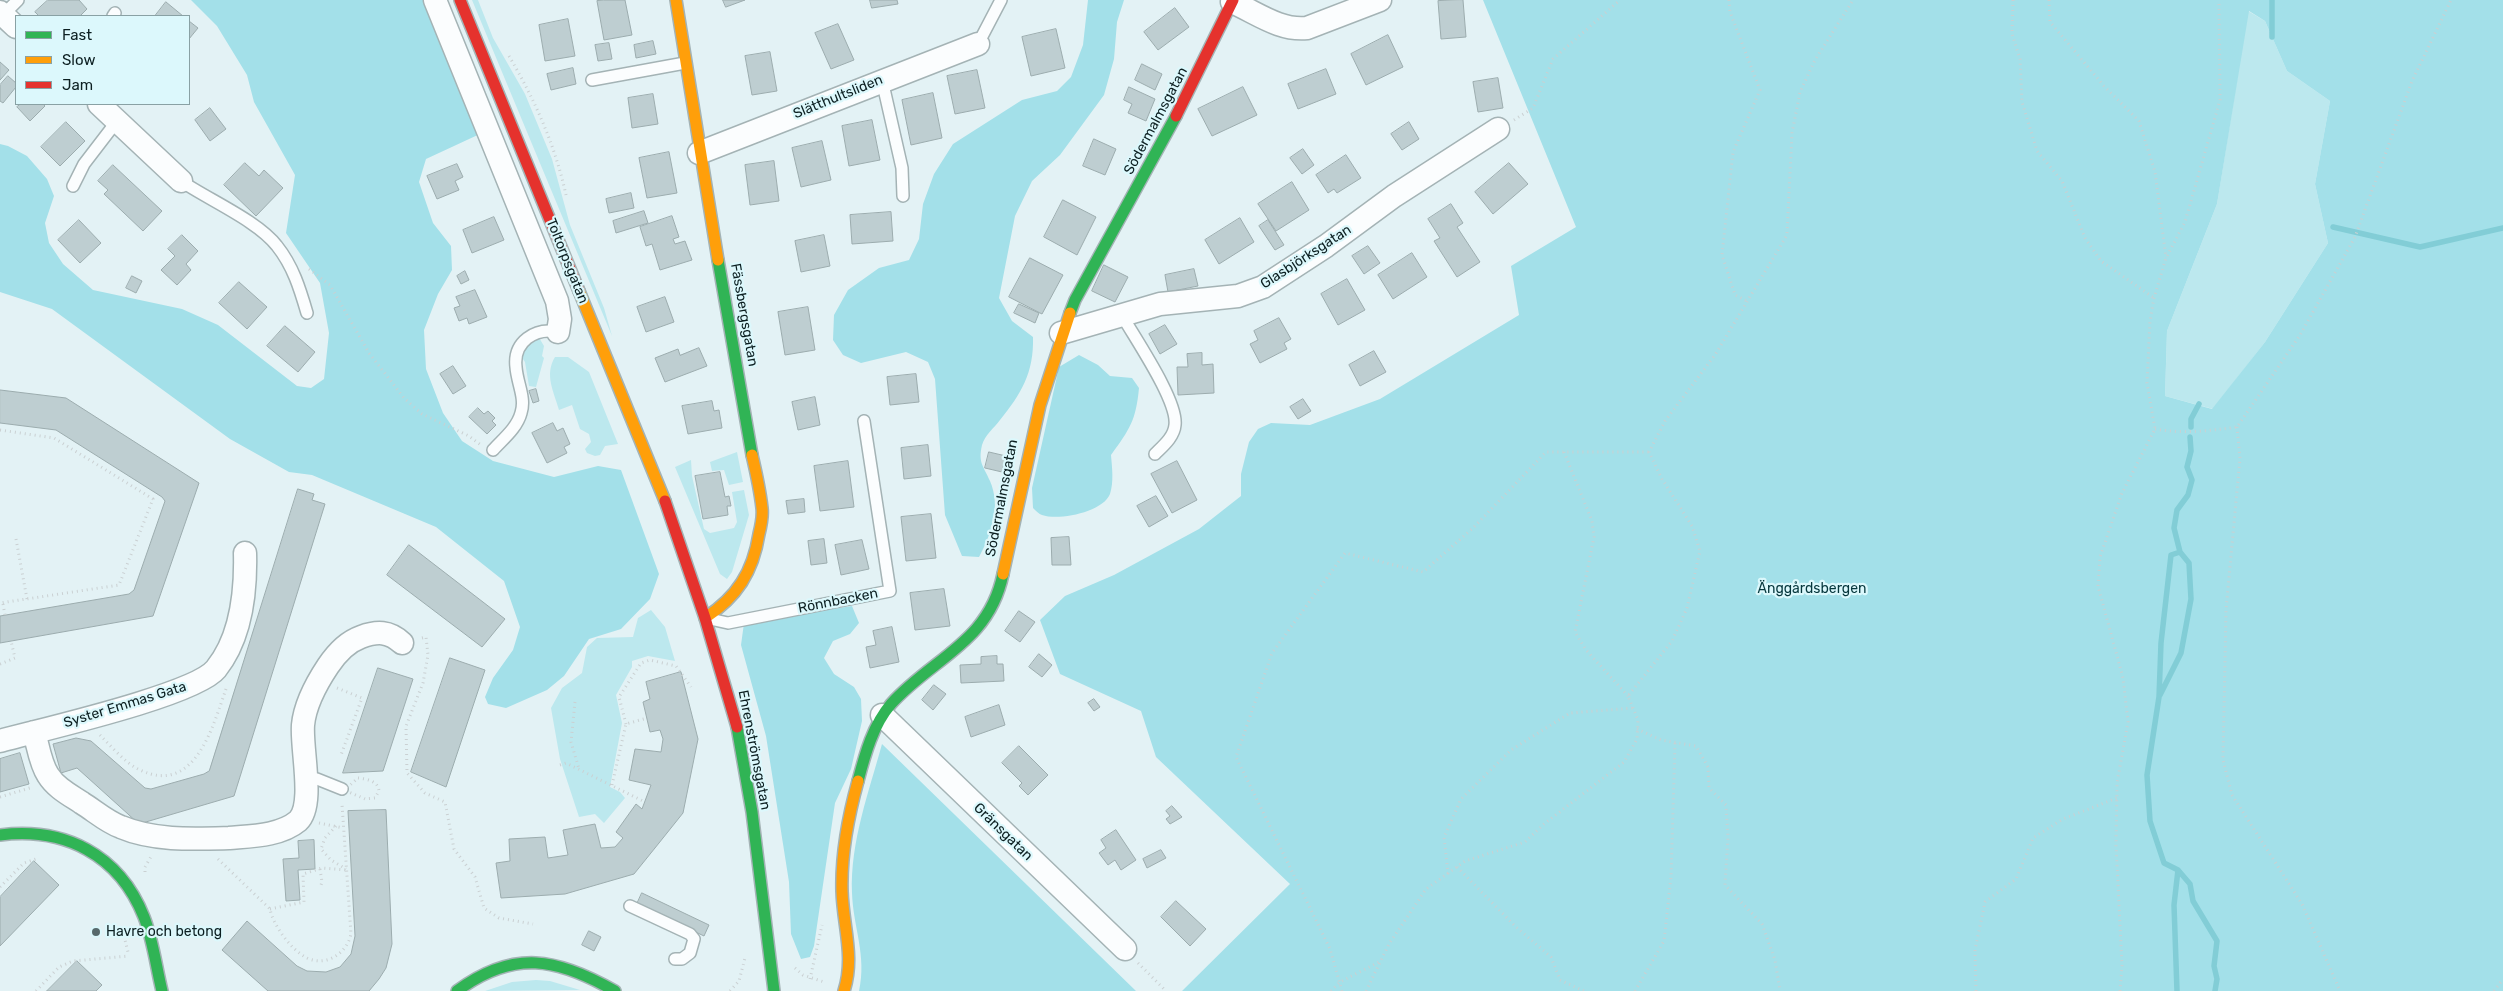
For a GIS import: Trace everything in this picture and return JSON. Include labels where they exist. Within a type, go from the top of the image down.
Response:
[{"type":"street","name":"Toltorpsgatan","points":[[435,0],[558,301],[560,319],[558,332]]},
{"type":"street","name":"Toltorpsgatan","points":[[460,0],[673,522]]},
{"type":"street","name":"Fässbergsgatan","points":[[676,0],[699,153],[761,497],[761,522],[746,576],[739,590],[706,618]]},
{"type":"street","points":[[1233,1],[1279,26],[1294,30],[1307,28],[1380,0]]},
{"type":"street","name":"Södermalmsgatan","points":[[844,991],[849,977],[849,957],[842,891],[842,858],[858,781],[882,715],[900,694],[971,637],[984,621],[993,605],[1000,587],[1031,434],[1046,378],[1061,333],[1075,300],[1188,94],[1233,1]]},
{"type":"street","name":"Slätthultsliden","points":[[699,153],[978,44]]},
{"type":"street","points":[[99,105],[181,181]]},
{"type":"street","name":"Glasbjörksgatan","points":[[1061,333],[1123,317],[1160,304],[1238,296],[1263,287],[1326,246],[1394,196],[1498,129]]},
{"type":"street","name":"Ehrenströmsgatan","points":[[673,522],[706,618],[739,735],[752,812],[774,991]]},
{"type":"street","name":"Syster Emmas Gata","points":[[0,741],[179,691],[203,680],[215,670],[234,635],[246,577],[245,553]]},
{"type":"street","points":[[34,732],[43,766],[53,782],[120,827],[140,834],[198,839],[252,836],[282,830],[299,820],[308,796],[302,749],[303,723],[318,680],[333,658],[352,640],[373,632],[395,636],[402,643]]},
{"type":"street","name":"Gränsgatan","points":[[882,715],[1125,949]]},
{"type":"street","points":[[0,835],[17,831],[61,837],[88,848],[108,863],[129,887],[140,907],[162,991]]},
{"type":"street","points":[[457,991],[470,980],[490,970],[518,963],[534,962],[567,967],[614,991]]},
{"type":"lane","points":[[978,44],[1001,0]]},
{"type":"lane","points":[[592,80],[685,62]]},
{"type":"lane","points":[[882,80],[902,168],[904,196]]},
{"type":"lane","points":[[73,186],[84,164],[117,121]]},
{"type":"lane","points":[[181,181],[263,232],[276,245],[289,264],[299,284],[307,313]]},
{"type":"lane","points":[[1123,317],[1168,397],[1174,413],[1175,425],[1173,433],[1166,444],[1155,454]]},
{"type":"lane","points":[[492,450],[517,423],[521,414],[523,403],[516,367],[521,348],[534,332],[547,329],[558,332]]},
{"type":"lane","name":"Rönnbacken","points":[[706,618],[728,623],[890,591],[864,421]]},
{"type":"lane","points":[[306,778],[317,779],[342,789]]},
{"type":"lane","points":[[630,906],[690,934],[694,939],[690,953],[682,959],[675,959]]},
{"type":"path","points":[[1498,129],[1533,108],[1553,59],[1620,0]]},
{"type":"path","points":[[1730,0],[1730,12],[1760,90],[1733,152],[1722,255],[1734,295],[1747,301]]},
{"type":"path","points":[[1628,696],[1672,641],[1687,608],[1700,551],[1692,526],[1662,479],[1650,452],[1665,421],[1715,354],[1787,235],[1792,133],[1800,92],[1815,60],[1853,0]]},
{"type":"path","points":[[2013,0],[2012,34],[2020,59],[2022,102],[2037,151],[2062,181],[2085,238],[2101,261],[2154,298]]},
{"type":"path","points":[[2049,0],[2050,22],[2104,86],[2139,122],[2155,172],[2166,258]]},
{"type":"path","points":[[2120,991],[2122,966],[2116,845],[2117,798],[2128,722],[2123,678],[2098,586],[2100,557],[2122,493],[2155,429],[2148,383],[2150,321],[2154,298],[2166,258],[2185,222],[2220,100],[2219,0]]},
{"type":"path","points":[[2340,991],[2302,904],[2232,795],[2223,760],[2226,610],[2240,458],[2236,428],[2300,334],[2354,238],[2412,81],[2451,0]]},
{"type":"path","points":[[289,264],[309,269],[330,285],[369,352],[404,398],[422,414],[492,450]]},
{"type":"path","points":[[2155,429],[2207,432],[2236,428]]},
{"type":"path","points":[[0,430],[54,438],[153,500],[119,585],[2,604],[5,615]]},
{"type":"path","points":[[1342,991],[1330,949],[1236,757],[1272,653],[1345,553],[1424,572],[1473,528],[1546,452],[1650,452]]},
{"type":"path","points":[[1366,991],[1389,944],[1426,889],[1466,861],[1525,842],[1544,824],[1624,762],[1637,739],[1638,720],[1628,696],[1586,650],[1575,632],[1594,537],[1592,521],[1564,452]]},
{"type":"path","points":[[16,539],[27,599]]},
{"type":"path","points":[[402,643],[426,637],[428,655],[423,683],[406,726],[407,773],[425,793],[445,802],[454,849],[475,877],[484,908],[499,918],[532,924]]},
{"type":"path","points":[[0,664],[15,658],[11,641]]},
{"type":"path","points":[[612,785],[626,724],[619,698],[641,663],[650,660],[676,666],[691,688]]},
{"type":"path","points":[[98,732],[120,755],[140,770],[157,775],[171,775],[185,769],[198,758],[215,721],[226,689],[203,680]]},
{"type":"path","points":[[342,756],[362,698]]},
{"type":"path","points":[[574,702],[571,742],[580,770]]},
{"type":"path","points":[[1448,874],[1444,837],[1461,799],[1511,750],[1570,713],[1633,708]]},
{"type":"path","points":[[626,724],[647,718]]},
{"type":"path","points":[[1637,729],[1660,740],[1696,746],[1708,767],[1709,788],[1726,805],[1728,837],[1724,885],[1762,924],[1775,960],[1780,991]]},
{"type":"path","points":[[1635,991],[1664,941],[1671,876],[1675,742]]},
{"type":"path","points":[[560,765],[566,763],[645,802]]},
{"type":"path","points":[[358,778],[372,781],[379,791],[371,799],[342,789],[358,778]]},
{"type":"path","points":[[0,797],[38,785]]},
{"type":"path","points":[[342,789],[350,941],[336,957],[316,960],[306,958],[295,948],[272,920],[270,908],[304,902],[303,874],[320,869],[346,870]]},
{"type":"path","points":[[1976,991],[1975,950],[1986,902],[2016,879],[2033,838],[2063,819],[2117,798]]},
{"type":"path","points":[[309,821],[343,828]]},
{"type":"path","points":[[336,826],[325,838],[322,849],[331,860],[346,870]]},
{"type":"path","points":[[0,887],[24,863],[33,859],[45,858]]},
{"type":"path","points":[[1457,867],[1516,927],[1551,957],[1560,980],[1584,991]]},
{"type":"path","points":[[320,869],[322,882],[320,888]]},
{"type":"path","points":[[6,881],[11,885]]},
{"type":"path","points":[[123,934],[131,964]]},
{"type":"path","points":[[1125,949],[1166,991]]},
{"type":"path","points":[[730,991],[739,981],[743,971],[746,952]]},
{"type":"path","points":[[36,991],[60,967],[73,961],[129,956]]},
{"type":"path","points":[[1331,991],[1340,982],[1380,962]]},
{"type":"path","points":[[2494,991],[2503,979]]},
{"type":"shaded area","points":[[472,0],[478,0],[493,38],[525,94],[552,159],[570,225],[604,308],[612,336]]},
{"type":"shaded area","points":[[2248,11],[2265,21],[2287,71],[2330,101],[2315,184],[2328,243],[2265,342],[2213,409],[2165,396],[2167,331],[2217,204]]},
{"type":"shaded area","points":[[538,336],[544,346],[542,356],[544,358],[536,387],[529,386],[525,362],[521,356],[527,345]]},
{"type":"shaded area","points":[[555,357],[568,357],[589,372],[618,444],[605,446],[600,455],[595,456],[587,453],[585,449],[591,442],[589,434],[580,429],[572,405],[559,410],[550,377],[550,370]]},
{"type":"shaded area","points":[[737,452],[743,482],[729,485],[724,470],[712,471],[710,462]]},
{"type":"shaded area","points":[[691,460],[692,476],[704,529],[710,533],[734,528],[737,522],[732,492],[744,490],[749,515],[732,572],[727,579],[720,574],[675,467]]},
{"type":"shaded area","points":[[651,610],[665,627],[675,661],[648,656],[632,661],[632,667],[616,695],[622,723],[610,787],[620,792],[625,798],[604,823],[595,814],[579,817],[560,759],[551,708],[562,688],[582,673],[587,647],[597,638],[633,637],[638,618]]},
{"type":"shaded area","points":[[550,981],[580,990],[485,991],[512,982]]},
{"type":"green space","points":[[191,0],[423,0],[482,133],[426,159],[419,182],[433,223],[451,246],[452,270],[438,294],[424,330],[426,369],[443,413],[462,441],[493,461],[554,477],[598,466],[621,470],[659,574],[650,599],[621,629],[589,639],[564,676],[547,690],[506,708],[488,704],[485,697],[493,678],[513,650],[520,627],[504,581],[436,527],[312,475],[289,472],[230,439],[52,309],[0,292],[0,144],[27,156],[47,179],[54,196],[45,223],[49,243],[63,264],[93,290],[182,309],[218,325],[297,386],[311,388],[324,379],[329,333],[320,283],[286,233],[295,175],[254,102],[247,75],[217,26]]},
{"type":"green space","points":[[1088,0],[1124,0],[1117,22],[1114,59],[1104,95],[1060,155],[1032,181],[1015,216],[999,298],[1012,321],[1033,337],[1033,350],[1029,372],[1020,392],[987,435],[982,445],[981,460],[990,481],[995,500],[994,520],[988,539],[979,557],[962,556],[945,515],[935,379],[928,362],[906,352],[861,363],[843,355],[833,340],[834,315],[848,290],[879,268],[909,260],[919,239],[923,204],[934,174],[953,144],[1022,100],[1057,91],[1071,77],[1083,45]]},
{"type":"green space","name":"Änggårdsbergen","points":[[1483,0],[2503,0],[2503,991],[1182,991],[1290,884],[1156,757],[1141,711],[1060,674],[1040,620],[1065,596],[1114,575],[1199,529],[1241,496],[1241,474],[1249,442],[1258,429],[1271,423],[1310,425],[1380,399],[1519,315],[1511,266],[1576,227]],"holes":[[[2249,11],[2265,21],[2287,71],[2330,101],[2315,184],[2328,243],[2265,342],[2212,409],[2165,396],[2167,331],[2217,204]]]},
{"type":"green space","points":[[1079,355],[1098,365],[1110,376],[1132,378],[1139,388],[1136,408],[1131,424],[1111,455],[1112,485],[1106,500],[1099,506],[1080,514],[1050,517],[1041,515],[1033,508],[1032,488],[1059,367]]},
{"type":"green space","points":[[852,606],[859,623],[850,634],[833,641],[824,658],[834,674],[854,687],[861,699],[862,721],[851,769],[835,803],[814,946],[810,957],[801,959],[791,934],[789,882],[766,736],[741,645],[744,623]]},
{"type":"green space","points":[[882,744],[1136,991],[859,991],[861,953],[853,905],[852,874],[861,817]]},
{"type":"building","points":[[48,0],[79,0],[87,9],[81,15],[38,15],[35,12]]},
{"type":"building","points":[[625,0],[632,35],[604,40],[597,1]]},
{"type":"building","points":[[723,0],[745,0],[726,7]]},
{"type":"building","points":[[870,0],[897,0],[898,4],[872,8]]},
{"type":"building","points":[[1463,0],[1466,37],[1441,39],[1438,1]]},
{"type":"building","points":[[166,2],[182,15],[156,15]]},
{"type":"building","points":[[1175,8],[1189,27],[1158,50],[1144,32]]},
{"type":"building","points":[[568,19],[575,56],[545,61],[539,25]]},
{"type":"building","points":[[190,22],[198,28],[190,38]]},
{"type":"building","points":[[838,24],[854,60],[831,69],[815,33]]},
{"type":"building","points":[[1056,29],[1065,68],[1031,76],[1022,37]]},
{"type":"building","points":[[1388,35],[1403,67],[1366,85],[1351,54]]},
{"type":"building","points":[[653,41],[656,54],[636,58],[634,45]]},
{"type":"building","points":[[609,43],[612,59],[598,61],[595,45]]},
{"type":"building","points":[[770,52],[777,91],[752,95],[745,56]]},
{"type":"building","points":[[0,62],[9,70],[0,80]]},
{"type":"building","points":[[1142,64],[1162,74],[1155,90],[1135,80]]},
{"type":"building","points":[[573,68],[576,84],[551,90],[547,74]]},
{"type":"building","points":[[1326,69],[1336,94],[1298,109],[1288,84]]},
{"type":"building","points":[[977,70],[985,108],[955,114],[947,76]]},
{"type":"building","points":[[8,76],[15,82],[15,88],[3,103],[0,101],[0,85]]},
{"type":"building","points":[[1498,78],[1503,108],[1478,112],[1473,82]]},
{"type":"building","points":[[1129,87],[1155,99],[1146,121],[1128,113],[1132,104],[1124,100]]},
{"type":"building","points":[[1243,87],[1257,115],[1212,136],[1198,109]]},
{"type":"building","points":[[933,93],[942,138],[911,145],[902,100]]},
{"type":"building","points":[[653,94],[658,124],[632,128],[628,98]]},
{"type":"building","points":[[20,105],[45,106],[30,121],[17,107]]},
{"type":"building","points":[[210,108],[226,129],[210,141],[195,120]]},
{"type":"building","points":[[872,120],[880,160],[849,166],[842,126]]},
{"type":"building","points":[[66,122],[85,141],[60,166],[41,147]]},
{"type":"building","points":[[1409,122],[1419,139],[1402,150],[1391,134]]},
{"type":"building","points":[[1094,139],[1116,149],[1105,175],[1083,166]]},
{"type":"building","points":[[822,141],[831,180],[801,187],[792,148]]},
{"type":"building","points":[[1303,149],[1314,165],[1302,174],[1290,158]]},
{"type":"building","points":[[669,152],[677,193],[647,198],[639,158]]},
{"type":"building","points":[[1346,155],[1361,178],[1337,193],[1334,189],[1328,193],[1316,175]]},
{"type":"building","points":[[774,161],[779,201],[750,205],[745,165]]},
{"type":"building","points":[[245,163],[259,176],[264,170],[283,188],[256,216],[224,185]]},
{"type":"building","points":[[1509,163],[1528,184],[1493,214],[1475,192]]},
{"type":"building","points":[[457,164],[463,177],[455,181],[459,190],[437,199],[427,176]]},
{"type":"building","points":[[113,165],[162,211],[143,231],[104,194],[108,190],[98,181]]},
{"type":"building","points":[[1292,182],[1309,210],[1276,231],[1258,204]]},
{"type":"building","points":[[631,193],[634,208],[609,213],[606,199]]},
{"type":"building","points":[[1063,200],[1096,217],[1077,255],[1044,237]]},
{"type":"building","points":[[1451,204],[1463,223],[1457,227],[1480,262],[1457,277],[1434,241],[1440,238],[1428,219]]},
{"type":"building","points":[[644,211],[648,223],[616,233],[613,221]]},
{"type":"building","points":[[891,212],[893,241],[852,244],[850,215]]},
{"type":"building","points":[[672,216],[679,237],[673,239],[675,244],[685,241],[692,260],[660,270],[652,244],[646,246],[640,227]]},
{"type":"building","points":[[494,217],[504,240],[472,253],[463,230]]},
{"type":"building","points":[[1240,218],[1254,242],[1219,264],[1205,240]]},
{"type":"building","points":[[79,220],[101,243],[80,263],[58,240]]},
{"type":"building","points":[[1268,220],[1284,245],[1275,250],[1259,226]]},
{"type":"building","points":[[182,235],[198,251],[186,264],[191,270],[177,285],[161,270],[175,256],[168,249]]},
{"type":"building","points":[[824,235],[830,266],[801,272],[795,241]]},
{"type":"building","points":[[1368,246],[1380,263],[1364,274],[1352,256]]},
{"type":"building","points":[[1412,253],[1427,277],[1393,299],[1378,275]]},
{"type":"building","points":[[1030,258],[1063,275],[1042,314],[1009,297]]},
{"type":"building","points":[[1104,265],[1128,277],[1115,302],[1092,291]]},
{"type":"building","points":[[1194,269],[1198,286],[1168,292],[1165,275]]},
{"type":"building","points":[[465,271],[469,280],[461,284],[457,276]]},
{"type":"building","points":[[132,276],[142,281],[136,293],[126,288]]},
{"type":"building","points":[[1347,279],[1365,310],[1338,325],[1321,294]]},
{"type":"building","points":[[239,282],[267,307],[247,329],[219,303]]},
{"type":"building","points":[[475,290],[487,317],[469,324],[467,318],[459,321],[454,308],[460,306],[456,297]]},
{"type":"building","points":[[665,297],[674,322],[646,332],[637,307]]},
{"type":"building","points":[[1019,304],[1039,313],[1035,323],[1014,313]]},
{"type":"building","points":[[808,307],[815,350],[785,355],[778,312]]},
{"type":"building","points":[[1279,318],[1291,339],[1284,343],[1287,349],[1260,363],[1250,344],[1258,340],[1254,331]]},
{"type":"building","points":[[1165,325],[1177,344],[1160,354],[1149,334]]},
{"type":"building","points":[[285,326],[315,352],[298,372],[267,346]]},
{"type":"building","points":[[699,348],[707,366],[665,382],[655,358],[678,349],[680,355]]},
{"type":"building","points":[[1374,351],[1386,372],[1360,386],[1349,365]]},
{"type":"building","points":[[1202,353],[1202,365],[1213,364],[1214,393],[1178,395],[1177,367],[1188,367],[1187,354]]},
{"type":"building","points":[[453,366],[466,386],[453,394],[440,374]]},
{"type":"building","points":[[916,374],[919,402],[890,405],[887,377]]},
{"type":"building","points":[[536,389],[539,401],[533,403],[529,391]]},
{"type":"building","points":[[0,390],[66,398],[199,483],[153,616],[0,643],[0,616],[129,594],[134,590],[165,501],[162,497],[56,430],[0,423]]},
{"type":"building","points":[[815,397],[820,425],[798,430],[792,402]]},
{"type":"building","points":[[1303,399],[1311,411],[1298,419],[1290,407]]},
{"type":"building","points":[[712,401],[714,411],[719,410],[722,428],[688,434],[682,406]]},
{"type":"building","points":[[478,408],[484,414],[488,411],[495,418],[492,421],[496,425],[487,434],[469,417]]},
{"type":"building","points":[[553,423],[557,431],[563,428],[570,444],[564,447],[567,453],[547,463],[532,433]]},
{"type":"building","points":[[928,445],[931,476],[904,479],[901,448]]},
{"type":"building","points":[[989,452],[1006,456],[1002,472],[985,468]]},
{"type":"building","points":[[848,461],[854,507],[820,511],[814,466]]},
{"type":"building","points":[[1177,461],[1197,500],[1172,513],[1151,474]]},
{"type":"building","points":[[720,472],[725,497],[729,496],[731,506],[727,506],[728,515],[703,519],[695,476]]},
{"type":"building","points":[[298,489],[314,494],[312,500],[325,504],[234,796],[139,824],[77,768],[61,773],[53,744],[76,738],[91,741],[145,788],[151,789],[209,771]]},
{"type":"building","points":[[1156,496],[1168,516],[1149,527],[1137,506]]},
{"type":"building","points":[[804,499],[805,512],[788,514],[786,501]]},
{"type":"building","points":[[931,514],[936,558],[906,561],[901,517]]},
{"type":"building","points":[[1069,537],[1071,565],[1052,565],[1051,538]]},
{"type":"building","points":[[824,539],[827,563],[811,565],[808,541]]},
{"type":"building","points":[[862,540],[869,569],[841,575],[835,545]]},
{"type":"building","points":[[409,545],[505,619],[482,647],[387,575]]},
{"type":"building","points":[[944,589],[950,626],[915,630],[910,593]]},
{"type":"building","points":[[1019,611],[1035,622],[1020,642],[1005,631]]},
{"type":"building","points":[[892,627],[899,662],[870,668],[866,647],[876,645],[873,631]]},
{"type":"building","points":[[1039,654],[1052,665],[1042,677],[1029,667]]},
{"type":"building","points":[[997,656],[997,664],[1003,664],[1004,681],[961,683],[960,665],[981,664],[981,657]]},
{"type":"building","points":[[450,658],[485,670],[446,787],[411,772]]},
{"type":"building","points":[[378,668],[413,679],[383,771],[343,773]]},
{"type":"building","points":[[681,672],[698,739],[683,813],[634,874],[565,894],[501,898],[496,863],[510,861],[509,839],[545,837],[548,858],[568,855],[563,830],[595,824],[601,848],[615,847],[623,838],[616,832],[636,804],[642,809],[651,785],[629,780],[635,749],[661,752],[663,739],[660,730],[650,732],[643,702],[650,699],[646,682]]},
{"type":"building","points":[[934,685],[946,694],[933,710],[922,700]]},
{"type":"building","points":[[1094,699],[1100,707],[1094,711],[1088,703]]},
{"type":"building","points":[[999,705],[1005,725],[971,737],[965,717]]},
{"type":"building","points":[[1019,746],[1048,775],[1028,795],[1019,786],[1022,783],[1002,763]]},
{"type":"building","points":[[20,753],[29,784],[0,792],[0,759]]},
{"type":"building","points":[[1172,806],[1182,817],[1170,824],[1166,819],[1170,816],[1166,811]]},
{"type":"building","points":[[386,810],[392,944],[386,968],[379,979],[369,991],[268,991],[222,950],[247,921],[297,966],[307,971],[326,972],[340,967],[351,954],[355,936],[348,811]]},
{"type":"building","points":[[1116,830],[1136,860],[1121,870],[1115,860],[1108,865],[1099,853],[1106,848],[1101,840]]},
{"type":"building","points":[[314,840],[315,869],[298,870],[300,900],[286,901],[283,859],[299,858],[298,841]]},
{"type":"building","points":[[1161,850],[1166,858],[1147,868],[1143,859]]},
{"type":"building","points":[[34,861],[59,885],[0,946],[0,897]]},
{"type":"building","points":[[642,893],[709,925],[704,936],[637,904]]},
{"type":"building","points":[[1176,901],[1206,929],[1190,946],[1161,917]]},
{"type":"building","points":[[589,931],[601,937],[594,951],[582,945]]},
{"type":"building","points":[[77,961],[102,985],[96,991],[47,991]]},
{"type":"waterway","points":[[2272,0],[2272,37]]},
{"type":"waterway","points":[[2333,227],[2420,247],[2503,228]]},
{"type":"waterway","points":[[2191,427],[2191,419],[2199,404]]},
{"type":"waterway","points":[[2160,695],[2181,653],[2191,599],[2189,563],[2180,552],[2174,528],[2177,510],[2188,495],[2192,480],[2187,467],[2191,451],[2190,437]]},
{"type":"waterway","points":[[2180,552],[2171,555],[2161,643],[2159,697],[2147,775],[2150,821],[2164,863],[2178,870],[2190,884],[2193,901],[2217,941],[2214,966],[2217,979],[2215,991]]},
{"type":"waterway","points":[[2177,991],[2174,905],[2178,870]]},
{"type":"traffic: fast","points":[[1070,313],[1075,300],[1176,116]]},
{"type":"traffic: fast","points":[[718,260],[752,455]]},
{"type":"traffic: fast","points":[[858,781],[870,740],[885,712],[907,688],[957,648],[972,633],[985,617],[996,598],[1003,574]]},
{"type":"traffic: fast","points":[[737,727],[752,812],[774,991]]},
{"type":"traffic: fast","points":[[0,835],[24,834],[46,836],[67,841],[87,849],[120,876],[133,895],[144,917],[162,991]]},
{"type":"traffic: fast","points":[[457,991],[478,978],[498,969],[517,964],[536,963],[555,965],[574,971],[615,991]]},
{"type":"traffic: slow","points":[[676,0],[718,260]]},
{"type":"traffic: slow","points":[[579,291],[665,501]]},
{"type":"traffic: slow","points":[[1003,574],[1040,405],[1070,313]]},
{"type":"traffic: slow","points":[[705,618],[735,592],[748,572],[753,560],[762,511],[752,455]]},
{"type":"traffic: slow","points":[[844,991],[848,966],[848,941],[842,891],[843,863],[848,822],[858,781]]},
{"type":"traffic: jam","points":[[460,0],[579,291]]},
{"type":"traffic: jam","points":[[1176,116],[1233,0]]},
{"type":"traffic: jam","points":[[665,501],[705,618],[737,727]]},
{"type":"place","name":"Havre och betong","points":[[96,932]]}]
